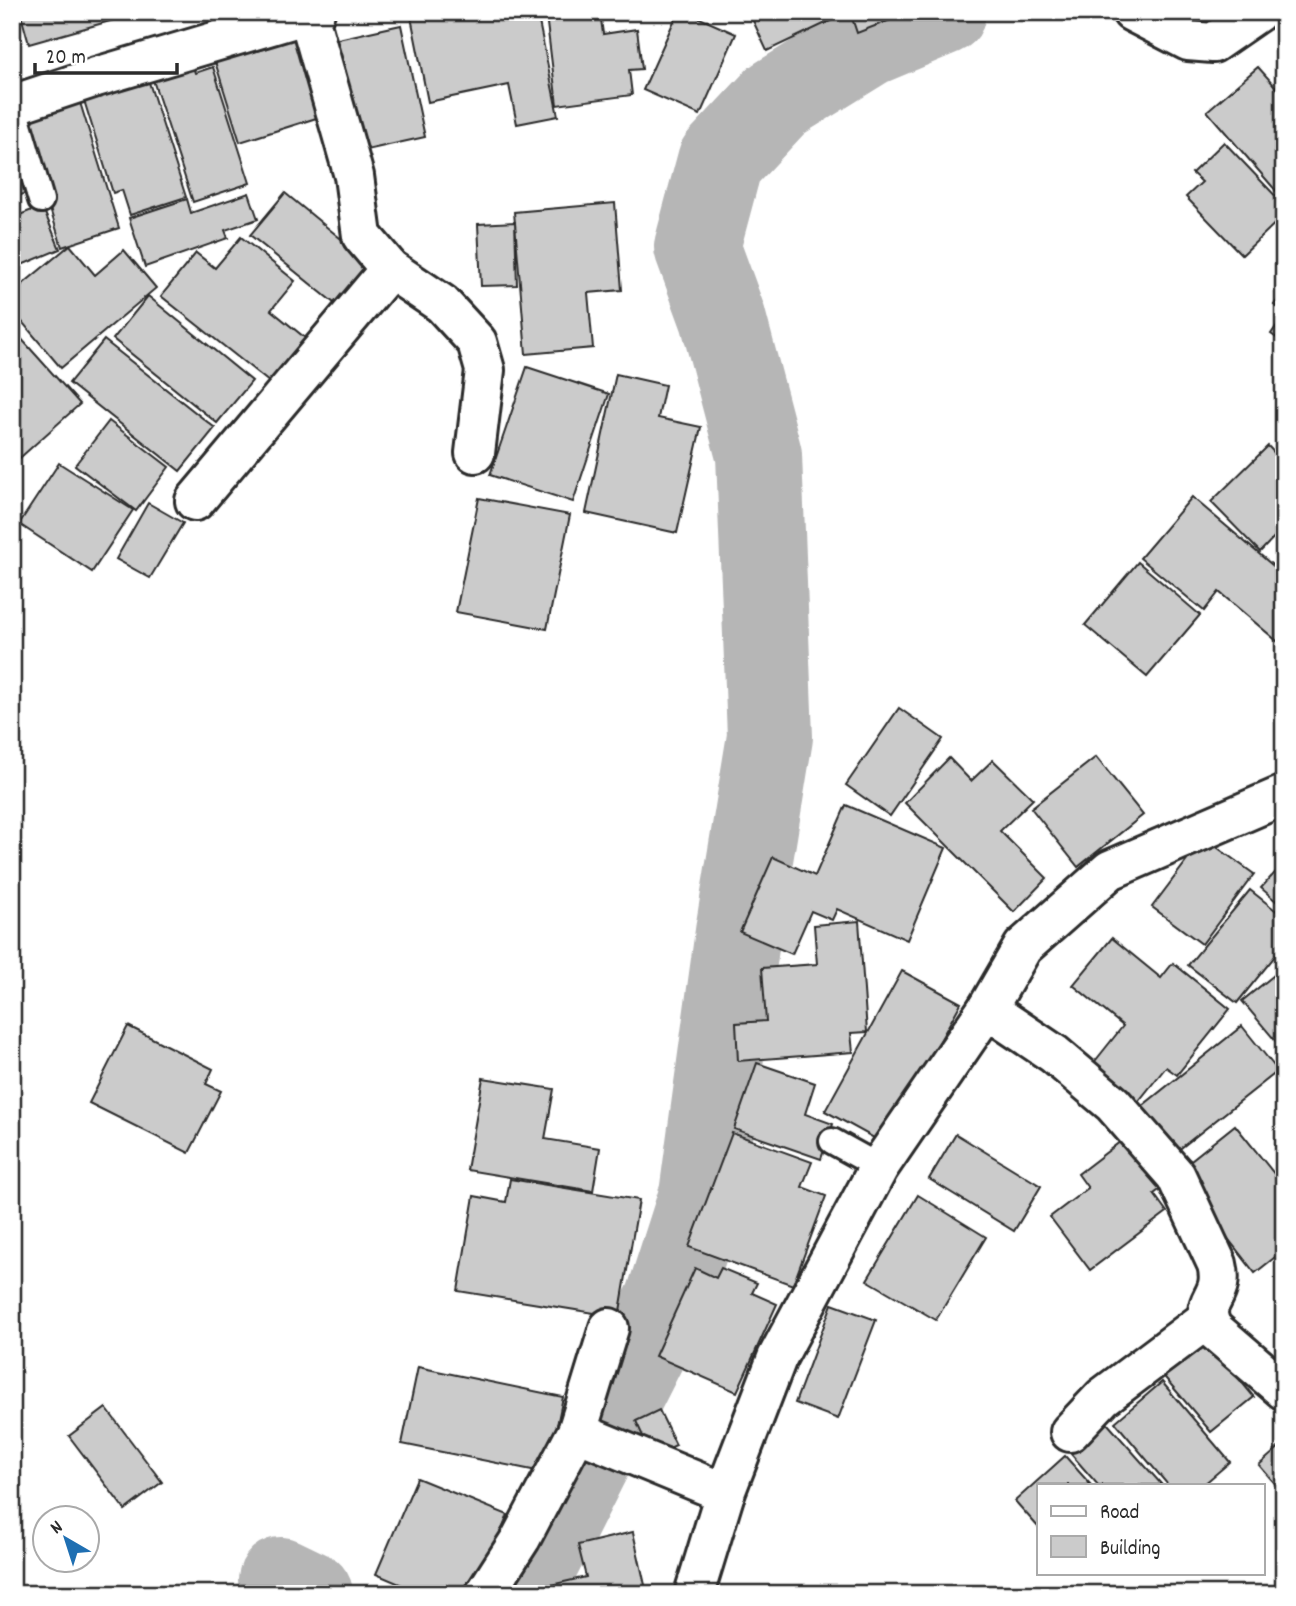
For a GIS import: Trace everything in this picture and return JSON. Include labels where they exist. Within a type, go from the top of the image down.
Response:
[{"type":"street","points":[[1132,12],[1188,41],[1213,43],[1258,12]]},
{"type":"street","points":[[13,105],[96,77],[312,13],[354,176],[362,236],[390,270],[442,304],[477,342],[485,370],[475,453]]},
{"type":"street","points":[[195,501],[390,270]]},
{"type":"street","points":[[694,1594],[724,1493],[777,1358],[879,1167],[987,1009],[1023,947],[1110,870],[1284,794]]},
{"type":"street","points":[[987,1009],[1055,1054],[1113,1104],[1176,1176],[1217,1264],[1219,1289],[1207,1307],[1208,1319],[1213,1329],[1284,1390]]},
{"type":"street","points":[[1070,1432],[1110,1391],[1208,1319]]},
{"type":"street","points":[[485,1594],[582,1434],[609,1328]]},
{"type":"street","points":[[582,1434],[724,1493]]},
{"type":"lane","points":[[13,105],[41,200]]},
{"type":"lane","points":[[832,1141],[879,1167]]},
{"type":"building","points":[[20,12],[122,12],[124,17],[29,44]]},
{"type":"building","points":[[410,12],[537,12],[558,116],[517,124],[509,85],[428,102]]},
{"type":"building","points":[[600,12],[603,34],[637,29],[642,69],[629,70],[632,95],[557,105],[546,15]]},
{"type":"building","points":[[678,12],[686,12],[736,34],[700,115],[643,90]]},
{"type":"building","points":[[749,12],[844,12],[845,14],[767,51]]},
{"type":"building","points":[[850,12],[911,12],[857,33]]},
{"type":"building","points":[[1278,12],[1284,12],[1284,43],[1266,22]]},
{"type":"building","points":[[301,24],[329,114],[240,142],[212,52]]},
{"type":"building","points":[[401,25],[425,137],[353,153],[329,41]]},
{"type":"building","points":[[1284,51],[1284,65],[1277,57]]},
{"type":"building","points":[[190,58],[195,73],[213,67],[250,183],[193,202],[150,71]]},
{"type":"building","points":[[1258,67],[1284,96],[1284,200],[1207,111]]},
{"type":"building","points":[[146,73],[186,197],[130,215],[122,190],[113,193],[82,94]]},
{"type":"building","points":[[78,96],[119,228],[62,247],[20,114]]},
{"type":"building","points":[[1224,142],[1284,205],[1284,215],[1242,255],[1186,197],[1202,182],[1192,173]]},
{"type":"building","points":[[12,157],[28,192],[12,199]]},
{"type":"building","points":[[249,193],[258,219],[225,230],[228,238],[145,267],[129,218],[187,199],[191,213]]},
{"type":"building","points":[[285,193],[373,265],[339,307],[250,235]]},
{"type":"building","points":[[615,203],[622,290],[588,293],[593,348],[526,354],[514,212]]},
{"type":"building","points":[[42,206],[60,249],[12,269],[12,218]]},
{"type":"building","points":[[515,222],[517,285],[481,286],[478,224]]},
{"type":"building","points":[[241,237],[295,281],[271,310],[315,346],[279,390],[161,296],[196,253],[215,268]]},
{"type":"building","points":[[70,245],[95,275],[124,250],[156,288],[61,368],[12,310],[12,293]]},
{"type":"building","points":[[1284,291],[1284,312],[1274,305]]},
{"type":"building","points":[[148,296],[252,381],[217,423],[113,339]]},
{"type":"building","points":[[1284,315],[1284,343],[1271,334]]},
{"type":"building","points":[[18,335],[80,404],[12,465],[12,340]]},
{"type":"building","points":[[104,340],[215,428],[180,471],[69,383]]},
{"type":"building","points":[[527,367],[609,394],[573,502],[490,475]]},
{"type":"building","points":[[616,374],[665,385],[658,418],[701,427],[677,533],[586,513]]},
{"type":"building","points":[[109,421],[169,467],[136,511],[75,465]]},
{"type":"building","points":[[1268,446],[1279,458],[1284,454],[1284,537],[1279,532],[1260,552],[1211,502]]},
{"type":"building","points":[[59,463],[133,510],[92,572],[19,524]]},
{"type":"building","points":[[1192,497],[1284,575],[1284,647],[1219,592],[1204,611],[1140,558]]},
{"type":"building","points":[[479,498],[570,515],[547,629],[456,612]]},
{"type":"building","points":[[148,503],[183,523],[150,578],[116,559]]},
{"type":"building","points":[[1138,562],[1200,615],[1147,677],[1085,625]]},
{"type":"building","points":[[899,708],[943,739],[890,816],[846,785]]},
{"type":"building","points":[[1096,757],[1143,815],[1078,867],[1031,808]]},
{"type":"building","points":[[949,758],[971,781],[993,760],[1033,799],[1000,831],[1047,878],[1014,912],[905,803]]},
{"type":"building","points":[[846,805],[946,848],[907,940],[837,909],[832,920],[811,911],[792,954],[740,932],[773,857],[815,876]]},
{"type":"building","points":[[1204,838],[1254,874],[1202,944],[1152,907]]},
{"type":"building","points":[[1284,863],[1284,908],[1261,888]]},
{"type":"building","points":[[1250,890],[1284,917],[1284,945],[1237,1003],[1188,965]]},
{"type":"building","points":[[859,921],[867,1032],[851,1033],[853,1052],[738,1061],[736,1023],[766,1021],[762,968],[817,964],[814,925]]},
{"type":"building","points":[[1112,938],[1161,978],[1173,963],[1230,1009],[1177,1075],[1166,1067],[1134,1107],[1088,1070],[1123,1026],[1073,985]]},
{"type":"building","points":[[1284,967],[1284,1051],[1242,1001]]},
{"type":"building","points":[[902,971],[961,1003],[883,1143],[825,1111]]},
{"type":"building","points":[[128,1026],[213,1069],[206,1084],[221,1091],[189,1153],[89,1103]]},
{"type":"building","points":[[1242,1026],[1278,1071],[1172,1155],[1136,1111]]},
{"type":"building","points":[[757,1063],[815,1083],[805,1114],[833,1124],[821,1159],[734,1129]]},
{"type":"building","points":[[483,1078],[554,1089],[545,1139],[600,1148],[593,1191],[467,1170]]},
{"type":"building","points":[[1235,1125],[1284,1186],[1284,1250],[1255,1273],[1176,1172]]},
{"type":"building","points":[[1133,1132],[1171,1181],[1154,1194],[1167,1212],[1090,1270],[1050,1217],[1088,1188],[1078,1174]]},
{"type":"building","points":[[732,1133],[812,1162],[802,1187],[826,1196],[793,1285],[689,1247]]},
{"type":"building","points":[[956,1134],[1041,1186],[1014,1231],[929,1179]]},
{"type":"building","points":[[510,1179],[639,1200],[619,1317],[458,1291],[474,1196],[506,1202]]},
{"type":"building","points":[[918,1195],[986,1237],[936,1320],[867,1280]]},
{"type":"building","points":[[695,1268],[716,1278],[721,1268],[757,1283],[752,1293],[777,1304],[737,1392],[655,1356]]},
{"type":"building","points":[[832,1304],[876,1320],[838,1419],[795,1403]]},
{"type":"building","points":[[1204,1337],[1254,1397],[1211,1432],[1161,1373]]},
{"type":"building","points":[[418,1367],[563,1397],[547,1473],[402,1444]]},
{"type":"building","points":[[1162,1382],[1230,1462],[1204,1484],[1167,1484],[1115,1422]]},
{"type":"building","points":[[106,1408],[162,1482],[125,1510],[69,1436]]},
{"type":"building","points":[[659,1410],[676,1445],[652,1456],[636,1421]]},
{"type":"building","points":[[1107,1423],[1161,1484],[1097,1484],[1071,1454]]},
{"type":"building","points":[[1284,1443],[1284,1494],[1259,1465]]},
{"type":"building","points":[[1065,1456],[1090,1484],[1037,1484],[1037,1526],[1015,1501]]},
{"type":"building","points":[[417,1478],[508,1515],[475,1594],[423,1594],[376,1574]]},
{"type":"building","points":[[633,1532],[647,1594],[544,1594],[542,1587],[586,1577],[578,1545]]},
{"type":"waterway","points":[[501,1594],[537,1560],[668,1301],[702,1195],[738,932],[770,737],[759,455],[723,318],[697,247],[720,161],[777,100],[869,43],[943,12]]},
{"type":"waterway","points":[[281,1580],[310,1594]]}]
